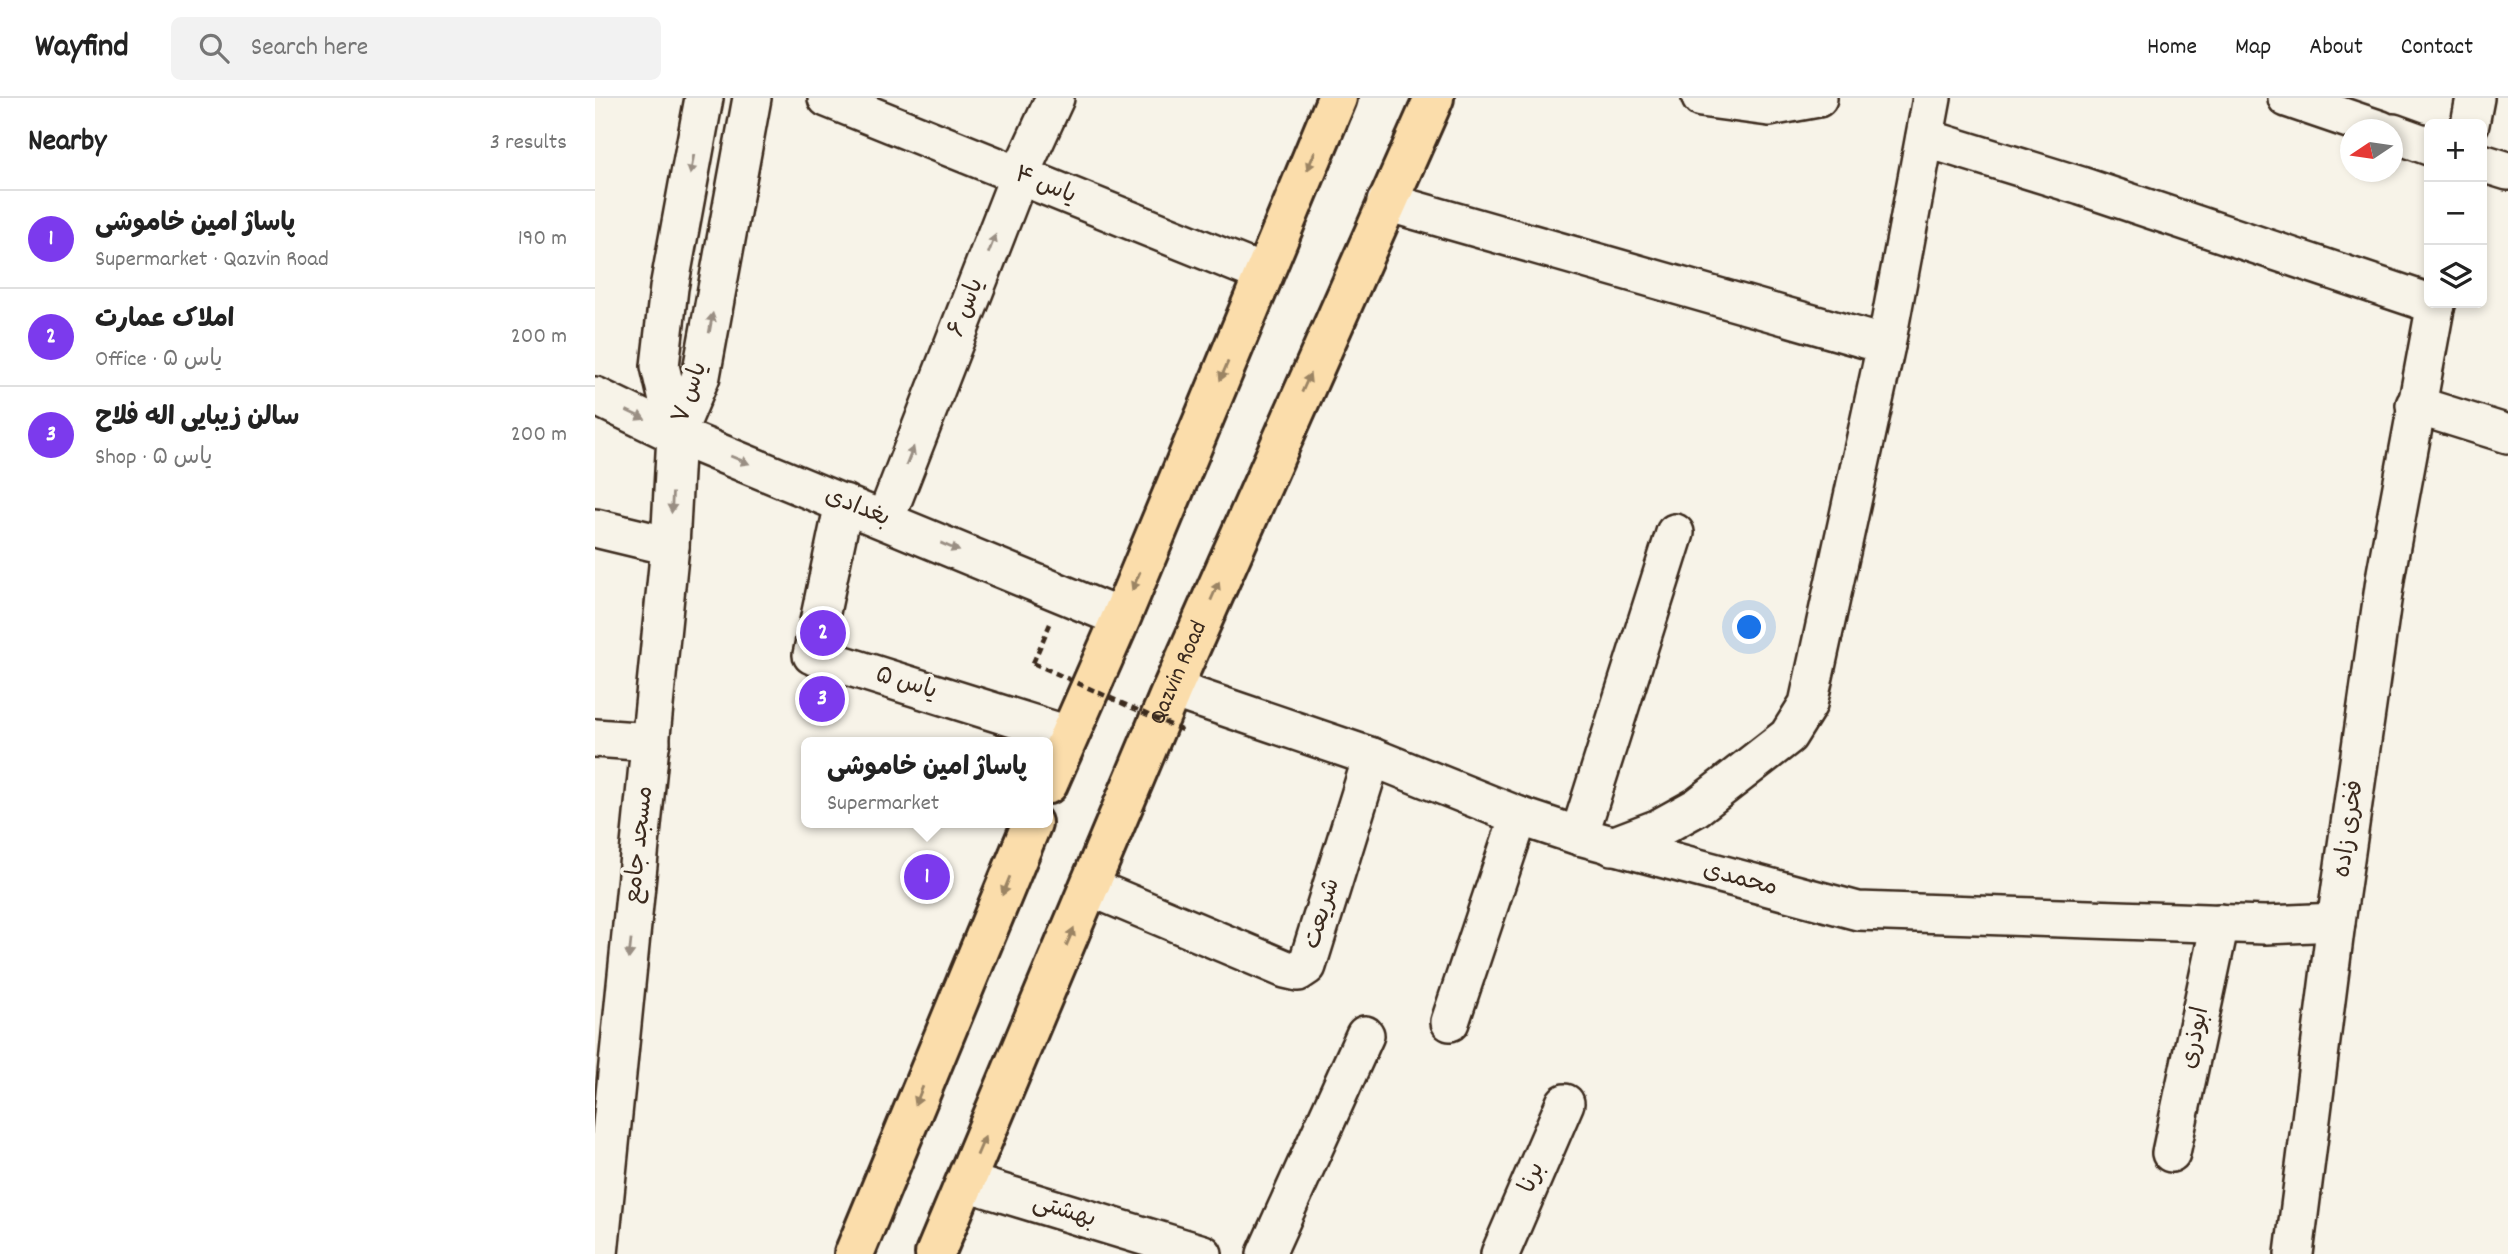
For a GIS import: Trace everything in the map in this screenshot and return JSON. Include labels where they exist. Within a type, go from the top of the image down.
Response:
[{"type":"highway","points":[[1053,772],[1121,618],[1337,98]]},
{"type":"highway","name":"Qazvin Road","points":[[935,1254],[1171,689],[1434,98]]},
{"type":"highway","points":[[853,1254],[1030,828]]},
{"type":"street","name":"یاس ۷","points":[[676,435],[660,366],[669,288],[704,98]]},
{"type":"street","name":"یاس ۷","points":[[676,435],[701,376],[752,98]]},
{"type":"street","name":"یاس ۶","points":[[885,520],[1019,176],[1055,98]]},
{"type":"street","points":[[1701,98],[1769,107],[1811,99]]},
{"type":"street","points":[[1675,533],[1595,841],[1659,828],[1697,807],[1788,736],[1808,704],[1886,345],[1932,98]]},
{"type":"street","points":[[2471,119],[2475,98]]},
{"type":"street","points":[[2301,100],[2352,119]]},
{"type":"street","name":"یاس ۴","points":[[850,102],[1019,176],[1264,274]]},
{"type":"street","points":[[2403,137],[2424,144]]},
{"type":"street","points":[[1925,138],[2081,186],[2424,300]]},
{"type":"street","points":[[2487,165],[2508,171]]},
{"type":"street","points":[[1386,202],[1886,345]]},
{"type":"street","name":"فخری زاده","points":[[2294,1254],[2336,922],[2386,573],[2435,308]]},
{"type":"street","name":"بغدادی","points":[[595,396],[676,435],[1121,618]]},
{"type":"street","points":[[2416,405],[2508,434]]},
{"type":"street","name":"مسجد جامع","points":[[598,1247],[670,546],[676,435]]},
{"type":"street","name":"یاس ۵","points":[[844,503],[812,655],[1068,735]]},
{"type":"street","points":[[595,527],[670,546]]},
{"type":"street","name":"محمدی","points":[[1171,689],[1372,757],[1519,816],[1595,841],[1858,911],[2265,925],[2336,922]]},
{"type":"street","points":[[595,738],[651,742]]},
{"type":"street","name":"شریعت","points":[[1090,887],[1285,969],[1298,972],[1307,966],[1372,757]]},
{"type":"street","points":[[1450,1023],[1519,816]]},
{"type":"street","name":"ابوذری","points":[[2171,1153],[2220,923]]},
{"type":"street","points":[[1266,1254],[1365,1035]]},
{"type":"street","name":"برنا","points":[[1500,1254],[1565,1103]]},
{"type":"street","name":"بهشتی","points":[[966,1182],[1203,1254]]},
{"type":"path","points":[[1053,617],[1034,663],[1186,732]]},
{"type":"place","name":"املاک عمارت","points":[[823,633]]},
{"type":"place","name":"سالن زیبایی اله فلاح","points":[[822,699]]},
{"type":"place","name":"پاساژ امین خاموشی","points":[[927,877]]}]
